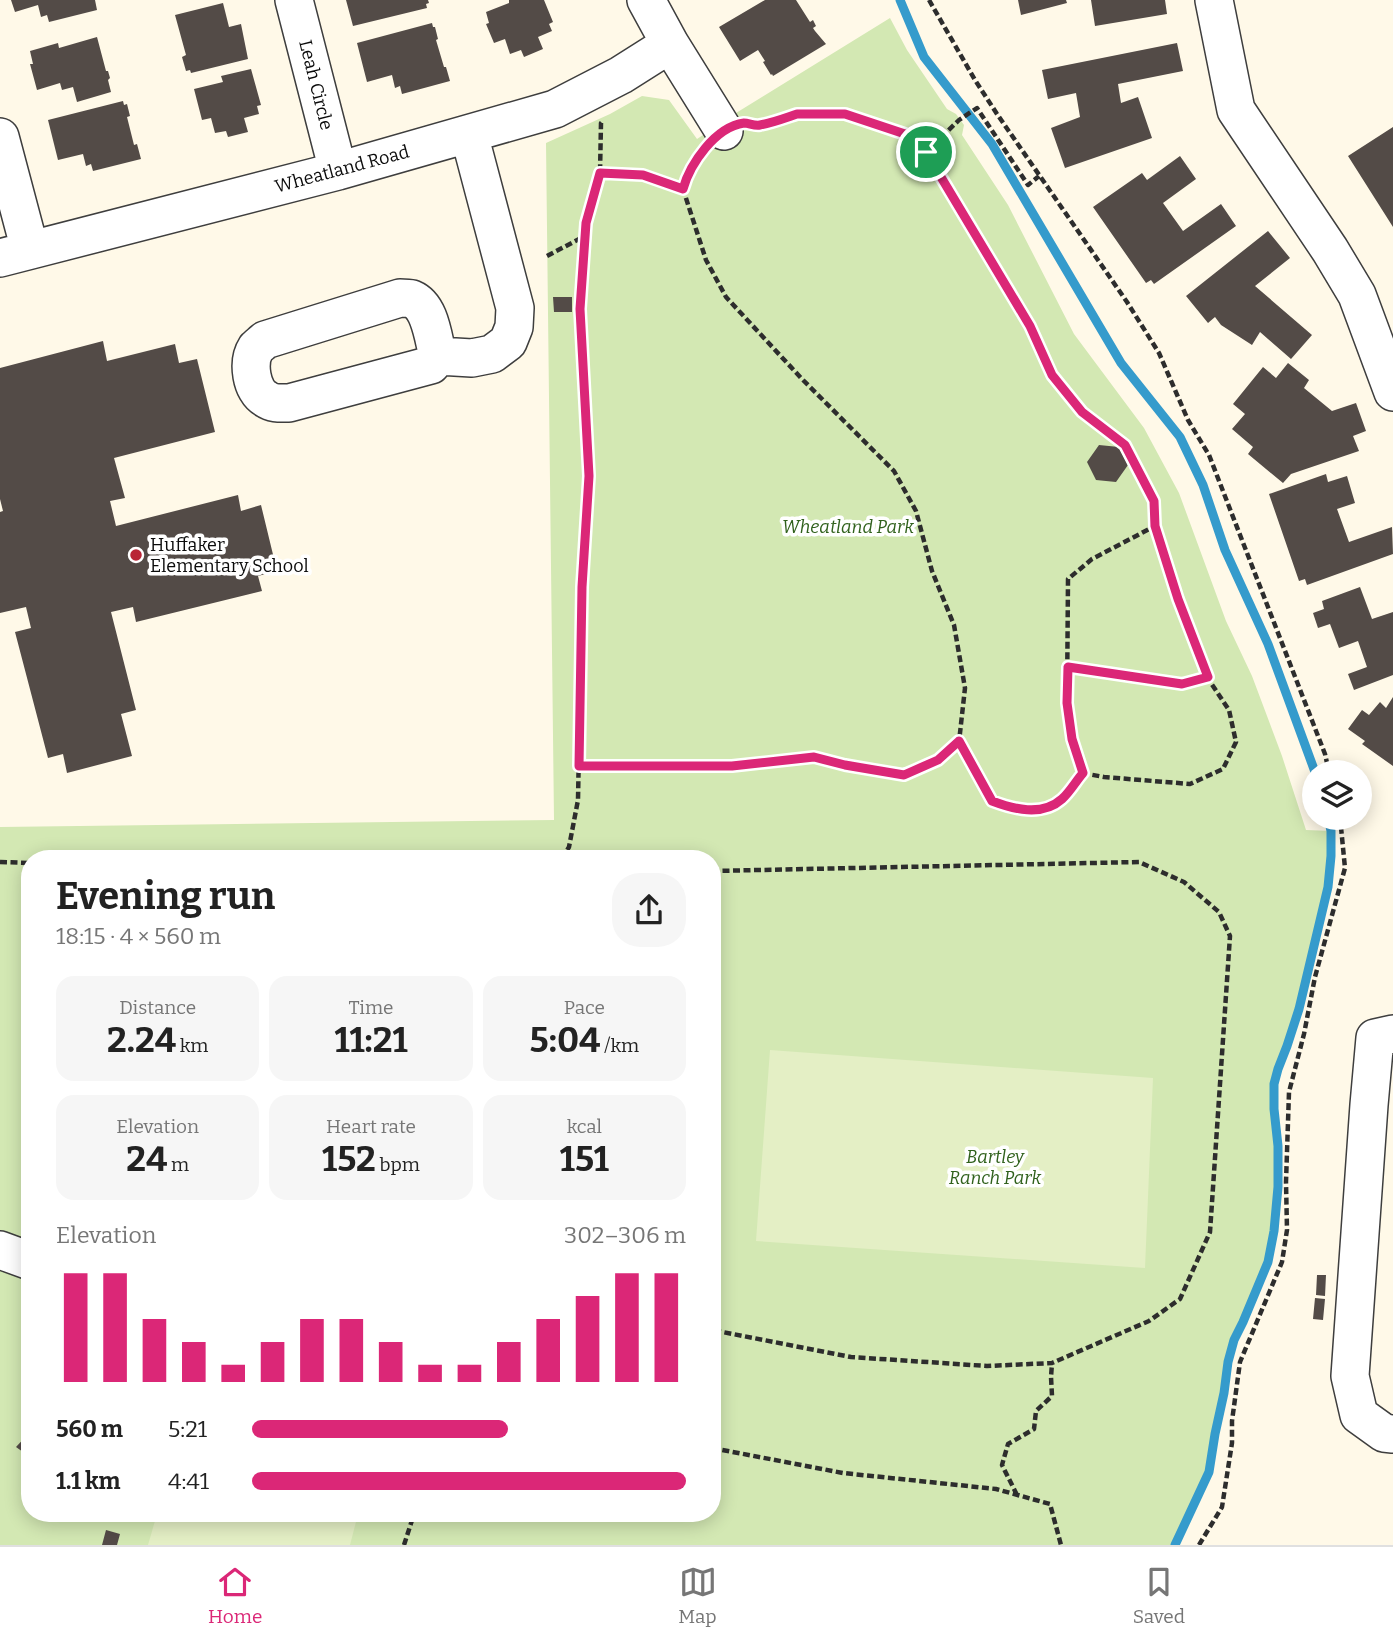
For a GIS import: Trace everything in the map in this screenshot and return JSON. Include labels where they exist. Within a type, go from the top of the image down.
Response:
[{"type":"street","name":"Leah Circle","points":[[294,0],[338,171]]},
{"type":"street","points":[[646,0],[724,131]]},
{"type":"street","points":[[1214,0],[1236,110],[1357,295],[1393,392]]},
{"type":"street","name":"Wheatland Road","points":[[15,254],[338,171],[555,109],[621,75],[670,44]]},
{"type":"street","points":[[438,356],[472,358],[492,354],[508,342],[514,327],[515,308],[470,134]]},
{"type":"street","points":[[0,137],[15,254]]},
{"type":"street","points":[[400,298],[412,299],[427,314],[438,356],[432,365],[418,370],[289,403],[276,403],[258,392],[251,369],[257,348],[265,340],[400,298]]},
{"type":"street","points":[[1393,1034],[1376,1038],[1368,1105],[1350,1376],[1359,1415],[1384,1433],[1393,1434]]},
{"type":"street","points":[[0,1250],[21,1258]]},
{"type":"path","points":[[929,0],[975,80],[1159,353],[1188,420],[1209,455],[1326,760]]},
{"type":"path","points":[[926,152],[959,120],[976,108],[1028,185],[1039,176]]},
{"type":"path","points":[[567,850],[578,800],[582,587],[589,476],[580,309],[586,223],[600,173],[601,123],[611,114]]},
{"type":"path","points":[[797,114],[845,114],[905,134],[926,152],[1030,326],[1052,375],[1082,412],[1125,445],[1154,501],[1155,526],[1178,599],[1208,677],[1229,710],[1236,742],[1223,769],[1189,784],[1083,773],[1061,800],[1040,810],[1014,809],[992,801],[959,741],[965,688],[954,625],[932,571],[916,510],[894,471],[802,379],[726,297],[706,260],[683,189],[687,174],[711,141],[724,131],[745,123],[757,125],[797,114]]},
{"type":"path","points":[[600,173],[643,175],[683,189]]},
{"type":"path","points":[[547,257],[586,235]]},
{"type":"path","points":[[1083,773],[1072,739],[1067,703],[1068,579],[1092,559],[1155,526]]},
{"type":"path","points":[[1068,667],[1182,684],[1208,677]]},
{"type":"path","points":[[579,766],[732,766],[814,757],[904,775],[938,760],[959,741]]},
{"type":"path","points":[[1199,1545],[1222,1507],[1240,1362],[1282,1262],[1287,1230],[1289,1092],[1315,977],[1345,868],[1341,830]]},
{"type":"path","points":[[0,862],[21,863]]},
{"type":"path","points":[[721,871],[1139,862],[1184,883],[1219,912],[1230,936],[1210,1232],[1180,1299],[1149,1321],[1052,1363],[987,1366],[851,1357],[721,1332]]},
{"type":"path","points":[[1017,1495],[1002,1465],[1008,1444],[1034,1429],[1037,1411],[1052,1396],[1052,1363]]},
{"type":"path","points":[[721,1450],[843,1473],[996,1489],[1050,1504],[1061,1545]]},
{"type":"path","points":[[404,1545],[411,1522]]},
{"type":"green space","points":[[890,18],[907,50],[947,109],[956,114],[964,125],[962,135],[1008,205],[1074,334],[1144,428],[1179,493],[1226,621],[1252,676],[1282,756],[1302,818],[1302,830],[1331,831],[1328,887],[1299,1009],[1274,1084],[1278,1187],[1274,1231],[1268,1262],[1234,1340],[1228,1362],[1209,1472],[1175,1545],[0,1545],[0,827],[554,820],[546,143],[642,96],[669,100],[697,139]]},
{"type":"green space","name":"Bartley Ranch Park","points":[[770,1050],[1153,1078],[1145,1268],[756,1241]]},
{"type":"green space","points":[[155,1522],[356,1522],[350,1545],[148,1545]]},
{"type":"building","points":[[11,0],[95,0],[97,10],[49,22],[47,15],[41,17],[38,5],[15,12]]},
{"type":"building","points":[[346,0],[428,0],[429,3],[426,4],[427,8],[353,26]]},
{"type":"building","points":[[509,0],[544,0],[553,22],[549,24],[552,31],[538,37],[543,49],[524,57],[521,50],[510,54],[505,39],[494,43],[486,24],[489,23],[486,12],[509,3]]},
{"type":"building","points":[[765,0],[796,0],[810,22],[813,20],[816,26],[813,28],[826,44],[773,76],[758,50],[740,61],[719,27]]},
{"type":"building","points":[[1018,0],[1066,0],[1067,3],[1021,15]]},
{"type":"building","points":[[1091,0],[1165,0],[1167,14],[1095,26]]},
{"type":"building","points":[[223,3],[229,27],[241,24],[248,59],[191,73],[190,70],[186,71],[182,57],[186,55],[175,15]]},
{"type":"building","points":[[432,23],[450,81],[402,94],[400,86],[395,88],[392,75],[367,82],[357,43]]},
{"type":"building","points":[[97,37],[110,78],[108,80],[111,92],[77,102],[73,87],[62,90],[60,83],[37,90],[30,64],[33,64],[30,51],[58,43],[59,48]]},
{"type":"building","points":[[1177,43],[1183,71],[1118,84],[1121,103],[1138,97],[1152,138],[1065,168],[1051,128],[1080,117],[1076,93],[1048,99],[1042,70]]},
{"type":"building","points":[[251,69],[261,105],[257,106],[259,114],[244,118],[248,132],[228,137],[226,131],[215,133],[211,118],[202,120],[194,89],[223,82],[221,76]]},
{"type":"building","points":[[123,101],[124,105],[127,104],[130,116],[127,117],[134,145],[137,144],[141,159],[93,171],[91,164],[86,166],[83,154],[58,160],[48,120]]},
{"type":"building","points":[[1393,127],[1393,227],[1348,156]]},
{"type":"building","points":[[1180,156],[1196,179],[1163,203],[1183,231],[1221,204],[1236,226],[1154,284],[1151,280],[1146,283],[1093,207],[1142,173],[1147,180]]},
{"type":"building","points":[[1268,231],[1290,258],[1255,286],[1312,335],[1291,359],[1260,332],[1252,345],[1221,325],[1215,317],[1208,323],[1186,296]]},
{"type":"building","points":[[553,297],[572,297],[572,312],[554,312]]},
{"type":"building","name":"Huffaker Elementary School","points":[[103,341],[107,361],[175,344],[179,363],[197,359],[215,432],[114,458],[125,498],[110,501],[116,526],[238,495],[241,511],[261,505],[277,571],[258,576],[262,591],[136,622],[133,607],[111,612],[136,710],[121,714],[132,756],[67,773],[63,754],[48,758],[15,632],[31,628],[26,607],[0,613],[0,512],[3,511],[0,499],[0,368]]},
{"type":"building","points":[[1288,363],[1309,380],[1304,388],[1332,411],[1356,403],[1366,431],[1353,436],[1359,451],[1291,474],[1283,483],[1248,454],[1253,447],[1232,429],[1245,414],[1233,404],[1263,367],[1276,378]]},
{"type":"building","points":[[1099,445],[1119,447],[1128,465],[1116,482],[1096,480],[1087,462]]},
{"type":"building","points":[[1326,474],[1328,482],[1347,476],[1355,503],[1337,509],[1349,542],[1392,527],[1393,554],[1307,585],[1305,579],[1299,581],[1269,494]]},
{"type":"building","points":[[1360,587],[1372,619],[1393,612],[1393,675],[1354,690],[1348,674],[1367,667],[1358,641],[1339,648],[1330,624],[1318,628],[1313,613],[1324,609],[1322,601]]},
{"type":"building","points":[[1393,697],[1393,766],[1362,744],[1365,741],[1348,729],[1362,710],[1369,715],[1380,702],[1386,708]]},
{"type":"building","points":[[1317,1275],[1326,1275],[1325,1296],[1316,1295]]},
{"type":"building","points":[[1315,1298],[1325,1299],[1323,1320],[1313,1319]]},
{"type":"building","points":[[106,1530],[120,1534],[117,1545],[102,1545]]},
{"type":"waterway","points":[[900,0],[924,57],[992,144],[1121,363],[1180,437],[1203,485],[1225,550],[1268,644],[1311,760]]},
{"type":"waterway","points":[[1175,1545],[1209,1472],[1234,1340],[1268,1262],[1278,1187],[1274,1084],[1299,1009],[1328,887],[1331,830]]},
{"type":"place","name":"Huffaker Elementary School","points":[[136,555]]},
{"type":"route","points":[[797,114],[845,114],[905,134],[926,152],[1030,326],[1052,375],[1082,412],[1125,445],[1154,501],[1155,526],[1178,599],[1208,677],[1182,684],[1068,667],[1067,703],[1072,739],[1083,773],[1061,800],[1040,810],[1014,809],[992,801],[959,741],[938,760],[904,775],[814,757],[732,766],[579,766],[582,587],[589,476],[580,309],[586,223],[600,173],[643,175],[683,189],[687,174],[711,141],[728,128],[745,123],[757,125],[797,114]]},
{"type":"park label","name":"Wheatland Park","points":[[848,527]]}]
